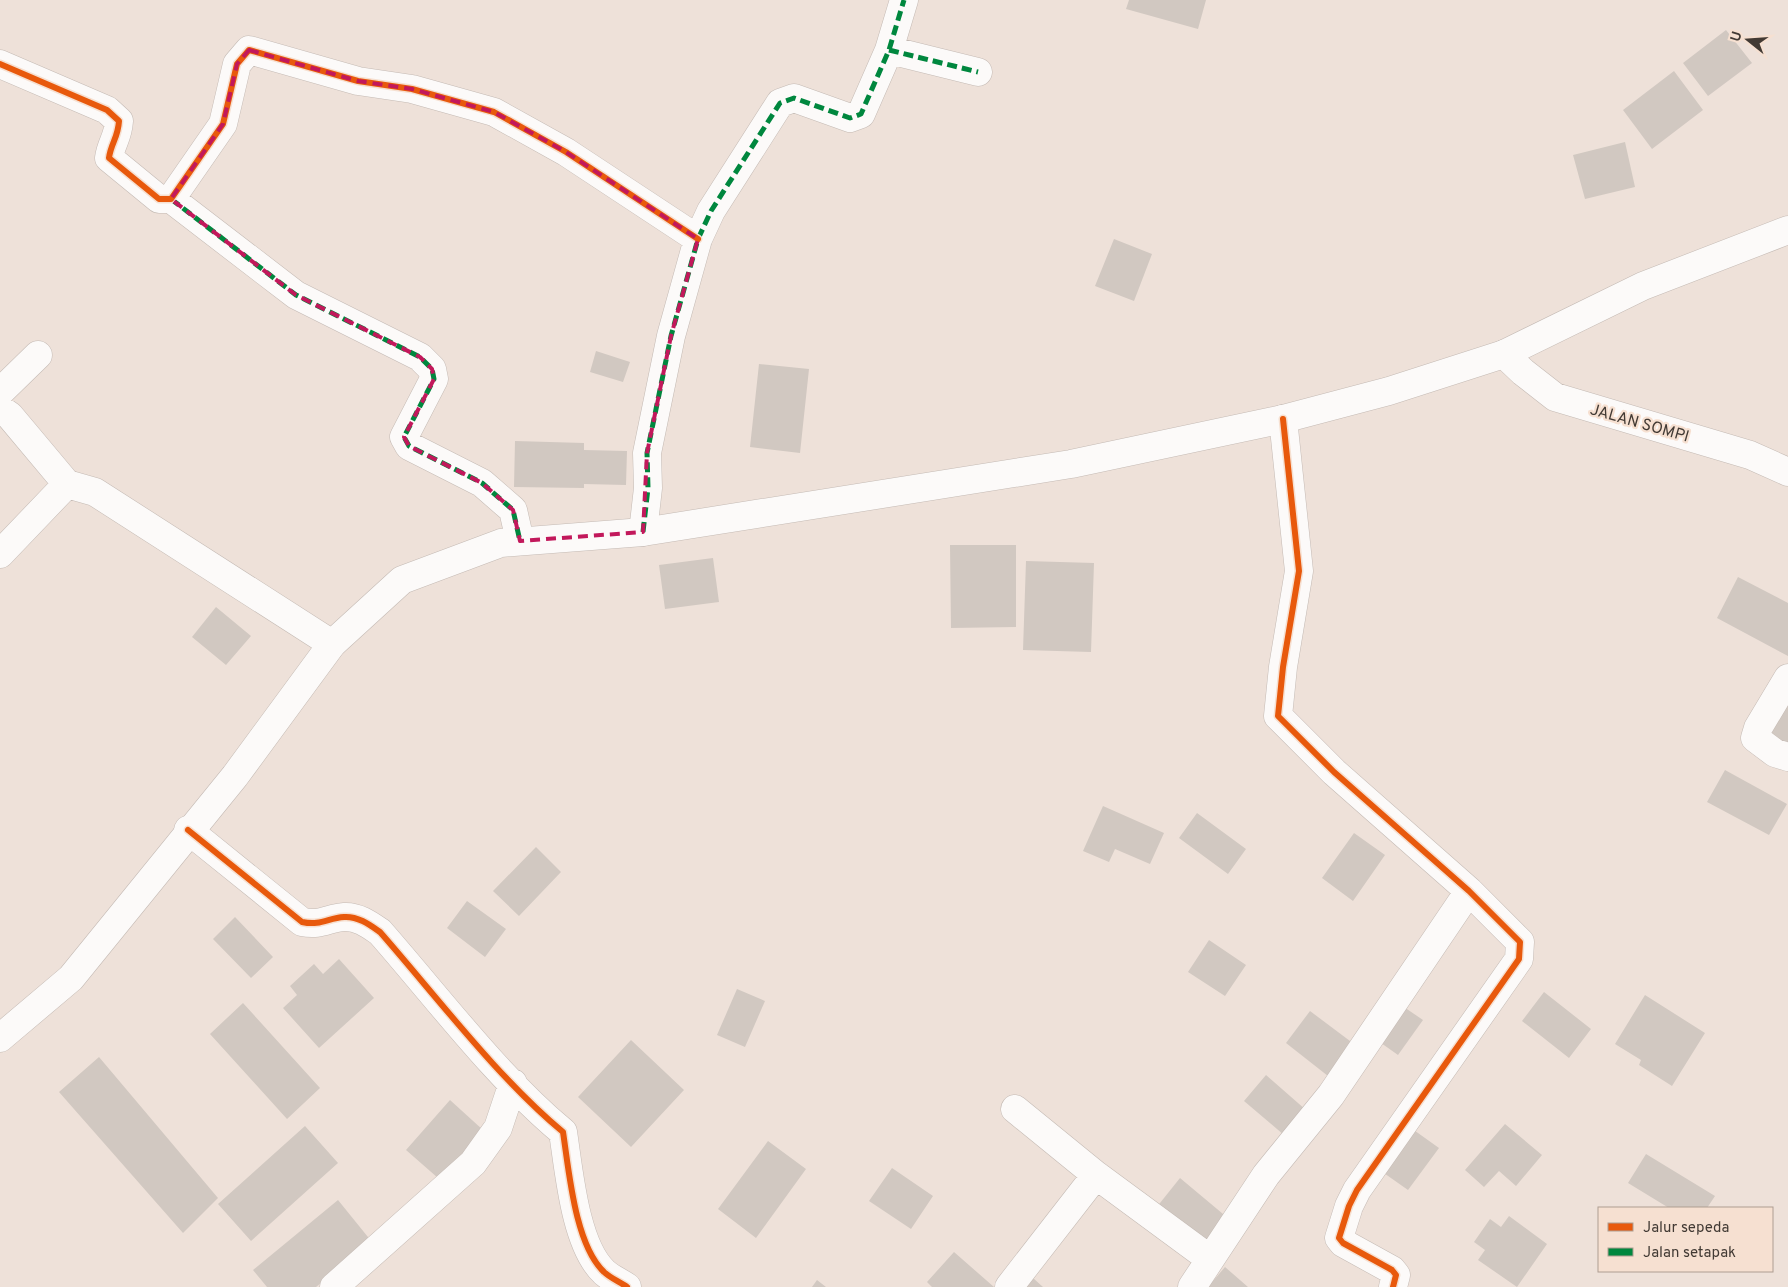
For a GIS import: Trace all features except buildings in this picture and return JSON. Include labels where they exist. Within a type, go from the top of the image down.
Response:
[{"type":"street","points":[[643,532],[648,488],[647,453],[671,336],[698,239],[711,211],[780,103],[794,98],[850,118],[862,114],[888,50],[904,0]]},
{"type":"street","points":[[171,199],[223,124],[236,64],[249,50],[358,81],[412,89],[494,112],[566,152],[698,239]]},
{"type":"street","points":[[888,50],[978,72]]},
{"type":"street","points":[[0,64],[106,110],[119,121],[118,135],[110,147],[108,158],[159,199],[171,199],[296,295],[420,357],[432,369],[434,379],[404,437],[409,446],[482,483],[513,510],[520,541]]},
{"type":"street","points":[[0,1038],[71,978],[188,830],[235,776],[332,644],[402,580],[501,543],[643,532],[1071,464],[1283,419],[1389,391],[1504,354],[1643,286],[1788,230]]},
{"type":"street","name":"JALAN SOMPI","points":[[1504,354],[1523,372],[1555,397],[1750,455],[1788,472]]},
{"type":"street","points":[[0,392],[38,355]]},
{"type":"street","points":[[0,410],[10,416],[67,484],[95,492],[332,644]]},
{"type":"street","points":[[1283,419],[1299,571],[1283,667],[1278,716],[1334,772],[1469,891],[1520,942],[1519,959],[1357,1190],[1340,1231],[1339,1238],[1343,1243],[1392,1270],[1396,1275],[1393,1287]]},
{"type":"street","points":[[0,554],[67,484]]},
{"type":"street","points":[[1788,678],[1758,728],[1755,738],[1775,753],[1788,757]]},
{"type":"street","points":[[188,830],[302,922],[318,924],[344,917],[365,922],[380,932],[513,1082],[553,1124],[575,1202],[584,1244],[603,1272],[627,1287]]},
{"type":"street","points":[[1192,1287],[1266,1175],[1331,1095],[1469,891]]},
{"type":"street","points":[[334,1287],[454,1182],[473,1163],[498,1128],[513,1082]]},
{"type":"street","points":[[1015,1108],[1096,1175],[1210,1259]]},
{"type":"street","points":[[1009,1287],[1096,1175]]},
{"type":"highlighted area","points":[[249,50],[358,81],[412,89],[494,112],[566,152],[698,239],[671,336],[647,453],[643,532],[520,541],[513,510],[482,483],[409,446],[404,437],[434,379],[432,369],[420,357],[296,295],[171,199],[223,124],[237,64]]},
{"type":"marked path","points":[[643,532],[648,488],[647,453],[671,336],[698,239],[711,211],[780,103],[794,98],[850,118],[861,114],[889,50],[904,0]]},
{"type":"marked path","points":[[889,50],[978,72]]},
{"type":"marked path","points":[[171,199],[296,295],[420,357],[432,369],[434,379],[404,437],[409,446],[482,483],[513,510],[520,541]]},
{"type":"cycle path","points":[[0,64],[107,110],[119,121],[109,158],[159,199],[171,199],[223,124],[237,64],[249,50],[358,81],[412,89],[494,112],[566,152],[698,239]]},
{"type":"cycle path","points":[[1283,419],[1299,571],[1283,667],[1278,716],[1334,772],[1469,891],[1520,942],[1519,959],[1357,1190],[1349,1206],[1339,1238],[1343,1243],[1392,1270],[1396,1275],[1393,1287]]},
{"type":"cycle path","points":[[188,830],[302,922],[314,923],[349,917],[363,922],[380,932],[491,1062],[563,1132],[575,1206],[586,1244],[594,1260],[604,1272],[627,1287]]}]
